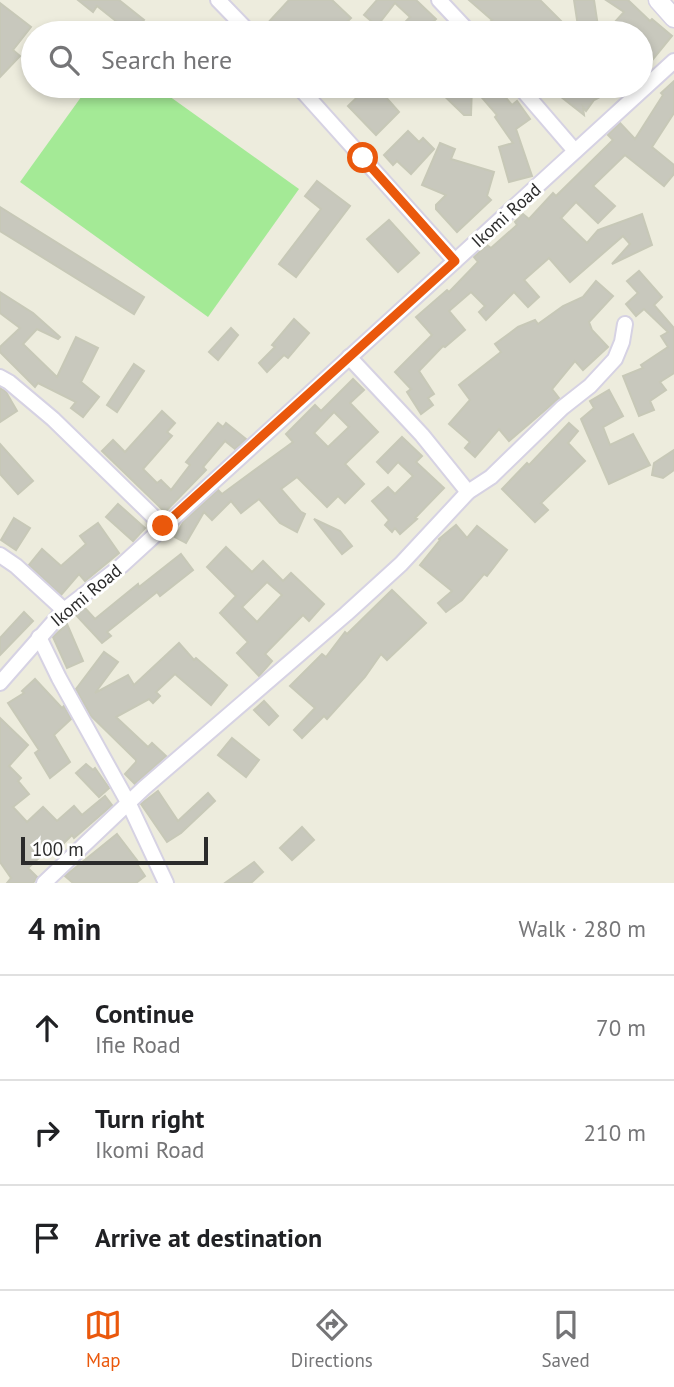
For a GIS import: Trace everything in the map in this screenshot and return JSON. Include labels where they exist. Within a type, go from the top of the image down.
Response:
[{"type":"street","points":[[218,0],[238,21]]},
{"type":"street","points":[[439,0],[459,21]]},
{"type":"street","points":[[658,0],[674,18]]},
{"type":"street","name":"Ikomi Road","points":[[653,80],[674,61]]},
{"type":"street","points":[[309,98],[455,261]]},
{"type":"street","points":[[529,98],[575,151]]},
{"type":"street","name":"Ikomi Road","points":[[0,683],[64,610],[121,566],[633,98]]},
{"type":"street","points":[[44,883],[144,788],[392,572],[468,492],[491,477],[562,408],[605,372],[615,359],[625,324]]},
{"type":"street","points":[[349,357],[422,435],[468,492]]},
{"type":"street","points":[[0,377],[53,419],[163,526]]},
{"type":"street","points":[[0,555],[64,610]]},
{"type":"street","points":[[39,637],[129,804],[166,883]]},
{"type":"green space","points":[[80,98],[172,98],[299,189],[208,317],[20,182]]},
{"type":"building","points":[[78,0],[119,0],[144,20],[116,21],[97,6],[93,12]]},
{"type":"building","points":[[289,0],[332,0],[351,18],[348,21],[270,21]]},
{"type":"building","points":[[377,0],[416,0],[436,19],[406,21],[410,17],[395,3],[381,21],[371,21],[364,15]]},
{"type":"building","points":[[469,0],[540,0],[561,21],[491,21]]},
{"type":"building","points":[[574,0],[594,0],[597,21],[577,21]]},
{"type":"building","points":[[606,0],[628,0],[650,21],[616,21],[624,12]]},
{"type":"building","points":[[0,3],[23,21],[21,21],[21,40],[13,50],[20,56],[0,77]]},
{"type":"building","points":[[652,19],[672,36],[653,59],[653,21],[650,21]]},
{"type":"building","points":[[674,81],[674,113],[652,147],[674,165],[674,174],[664,186],[625,155],[593,186],[615,206],[598,223],[576,202],[561,218],[587,243],[598,230],[642,214],[652,245],[612,264],[630,244],[623,236],[570,282],[549,258],[524,280],[539,297],[528,307],[514,292],[486,320],[479,312],[485,306],[471,292],[449,311],[465,330],[443,346],[419,371],[434,394],[428,398],[433,405],[421,414],[407,392],[411,389],[395,372],[432,335],[416,317],[447,290],[449,292],[478,262],[474,257],[487,245],[491,248],[517,225],[515,222],[523,214],[529,219],[553,193],[556,196],[613,140],[608,135],[620,123],[635,139],[663,95],[661,93]]},
{"type":"building","points":[[356,98],[387,98],[399,112],[376,135],[348,106]]},
{"type":"building","points":[[446,98],[472,98],[471,115],[464,115]]},
{"type":"building","points":[[482,98],[506,98],[512,105],[517,101],[530,119],[516,129],[532,176],[509,182],[499,147],[513,143],[495,117],[497,115]]},
{"type":"building","points":[[563,98],[598,98],[586,111],[583,107],[584,115]]},
{"type":"building","points":[[408,131],[419,142],[423,138],[434,149],[411,174],[397,161],[393,165],[384,155]]},
{"type":"building","points":[[440,143],[455,149],[451,159],[494,172],[487,196],[491,200],[457,232],[436,209],[436,205],[446,195],[422,185]]},
{"type":"building","points":[[317,181],[350,206],[296,277],[279,264],[321,209],[305,196]]},
{"type":"building","points":[[0,207],[144,297],[134,314],[0,231]]},
{"type":"building","points":[[389,220],[419,253],[398,272],[367,239]]},
{"type":"building","points":[[639,271],[662,297],[654,305],[674,328],[674,373],[660,382],[666,390],[650,401],[654,410],[639,416],[623,376],[643,368],[641,365],[668,347],[661,336],[668,332],[644,309],[636,316],[626,304],[638,293],[627,281]]},
{"type":"building","points":[[596,281],[613,296],[589,322],[592,330],[608,347],[583,370],[575,361],[552,389],[559,398],[509,441],[499,429],[475,457],[465,448],[470,442],[449,424],[470,400],[459,385],[501,352],[495,344],[518,327],[535,320],[538,324],[563,306],[583,297]]},
{"type":"building","points":[[0,292],[33,313],[60,337],[58,339],[37,329],[23,344],[57,377],[76,337],[98,348],[81,382],[99,397],[83,417],[71,408],[76,402],[38,383],[35,387],[0,352],[0,347],[20,328],[0,313]]},
{"type":"building","points":[[294,319],[309,333],[288,358],[284,355],[267,372],[259,363],[275,347],[272,345]]},
{"type":"building","points":[[231,328],[238,335],[218,360],[209,352]]},
{"type":"building","points":[[134,364],[144,371],[117,412],[107,405]]},
{"type":"building","points":[[353,379],[364,390],[350,403],[378,432],[345,464],[364,484],[345,503],[338,496],[327,507],[297,477],[281,489],[305,514],[297,532],[280,523],[259,499],[241,513],[231,501],[212,520],[204,512],[186,543],[175,537],[184,521],[218,490],[222,494],[293,442],[286,434],[315,405],[321,411]],"holes":[[[334,412],[349,427],[328,447],[314,433]]]},
{"type":"building","points":[[0,388],[6,392],[17,411],[0,422]]},
{"type":"building","points":[[609,390],[623,416],[603,427],[610,445],[633,434],[650,465],[609,484],[581,419],[594,408],[590,401]]},
{"type":"building","points":[[162,411],[175,423],[167,432],[172,436],[143,469],[157,483],[161,480],[171,490],[190,465],[186,462],[218,423],[223,427],[226,423],[246,439],[235,449],[225,441],[203,467],[206,470],[165,512],[102,451],[113,440],[125,452]]},
{"type":"building","points":[[569,423],[578,431],[568,443],[585,461],[541,503],[548,510],[535,522],[502,489]]},
{"type":"building","points":[[402,437],[422,456],[416,462],[444,488],[400,534],[395,528],[392,532],[385,525],[389,520],[372,501],[388,487],[395,494],[413,476],[398,462],[388,473],[377,462]]},
{"type":"building","points":[[0,444],[33,481],[18,494],[0,474]]},
{"type":"building","points":[[674,450],[674,470],[663,478],[652,475],[654,463]]},
{"type":"building","points":[[118,504],[145,528],[133,541],[106,517]]},
{"type":"building","points":[[14,518],[30,528],[16,550],[1,540]]},
{"type":"building","points":[[314,519],[340,531],[352,546],[342,554]]},
{"type":"building","points":[[98,523],[119,553],[85,581],[79,574],[61,595],[29,565],[42,549],[61,566],[86,544],[80,536]]},
{"type":"building","points":[[456,525],[467,538],[477,526],[507,550],[487,576],[484,574],[462,600],[446,612],[438,603],[452,591],[420,565],[439,539]]},
{"type":"building","points":[[226,547],[252,572],[263,561],[283,581],[291,573],[324,604],[309,621],[303,615],[265,654],[272,661],[259,676],[237,653],[248,642],[220,613],[236,596],[207,567]],"holes":[[[267,582],[282,595],[257,622],[242,607]]]},
{"type":"building","points":[[181,554],[193,570],[160,596],[157,592],[107,632],[111,636],[102,643],[76,615],[84,607],[95,619]]},
{"type":"building","points":[[392,590],[426,623],[387,660],[381,654],[365,677],[327,719],[324,716],[302,738],[294,730],[315,708],[290,686],[322,654],[326,657],[345,632],[347,634]]},
{"type":"building","points":[[24,612],[33,621],[0,655],[0,638]]},
{"type":"building","points":[[67,624],[83,661],[67,668],[53,637]]},
{"type":"building","points":[[179,643],[194,660],[196,658],[227,685],[211,705],[175,674],[156,692],[160,696],[153,703],[149,699],[116,717],[148,747],[152,743],[166,756],[135,784],[125,774],[136,760],[91,716],[76,689],[104,652],[118,662],[95,693],[128,675],[134,685]]},
{"type":"building","points":[[35,679],[62,708],[64,706],[71,719],[54,735],[70,762],[50,778],[35,753],[39,750],[8,703],[24,693],[22,691]]},
{"type":"building","points":[[264,701],[278,716],[269,725],[254,710]]},
{"type":"building","points":[[0,718],[28,745],[9,766],[21,778],[18,781],[29,794],[13,807],[27,822],[43,807],[57,821],[74,806],[82,815],[105,796],[112,805],[58,849],[54,844],[28,868],[37,877],[33,883],[7,883],[11,878],[0,862]]},
{"type":"building","points":[[232,738],[259,760],[246,777],[218,755]]},
{"type":"building","points":[[86,764],[93,770],[95,768],[109,788],[99,797],[76,773]]},
{"type":"building","points":[[158,791],[178,821],[208,793],[215,801],[181,833],[167,842],[141,804]]},
{"type":"building","points":[[302,827],[314,840],[292,860],[280,848]]},
{"type":"building","points":[[117,834],[139,863],[137,864],[145,876],[136,883],[73,883],[65,876]]},
{"type":"building","points":[[254,862],[263,872],[251,883],[225,883]]},
{"type":"route","points":[[163,526],[455,261],[363,158]]}]
